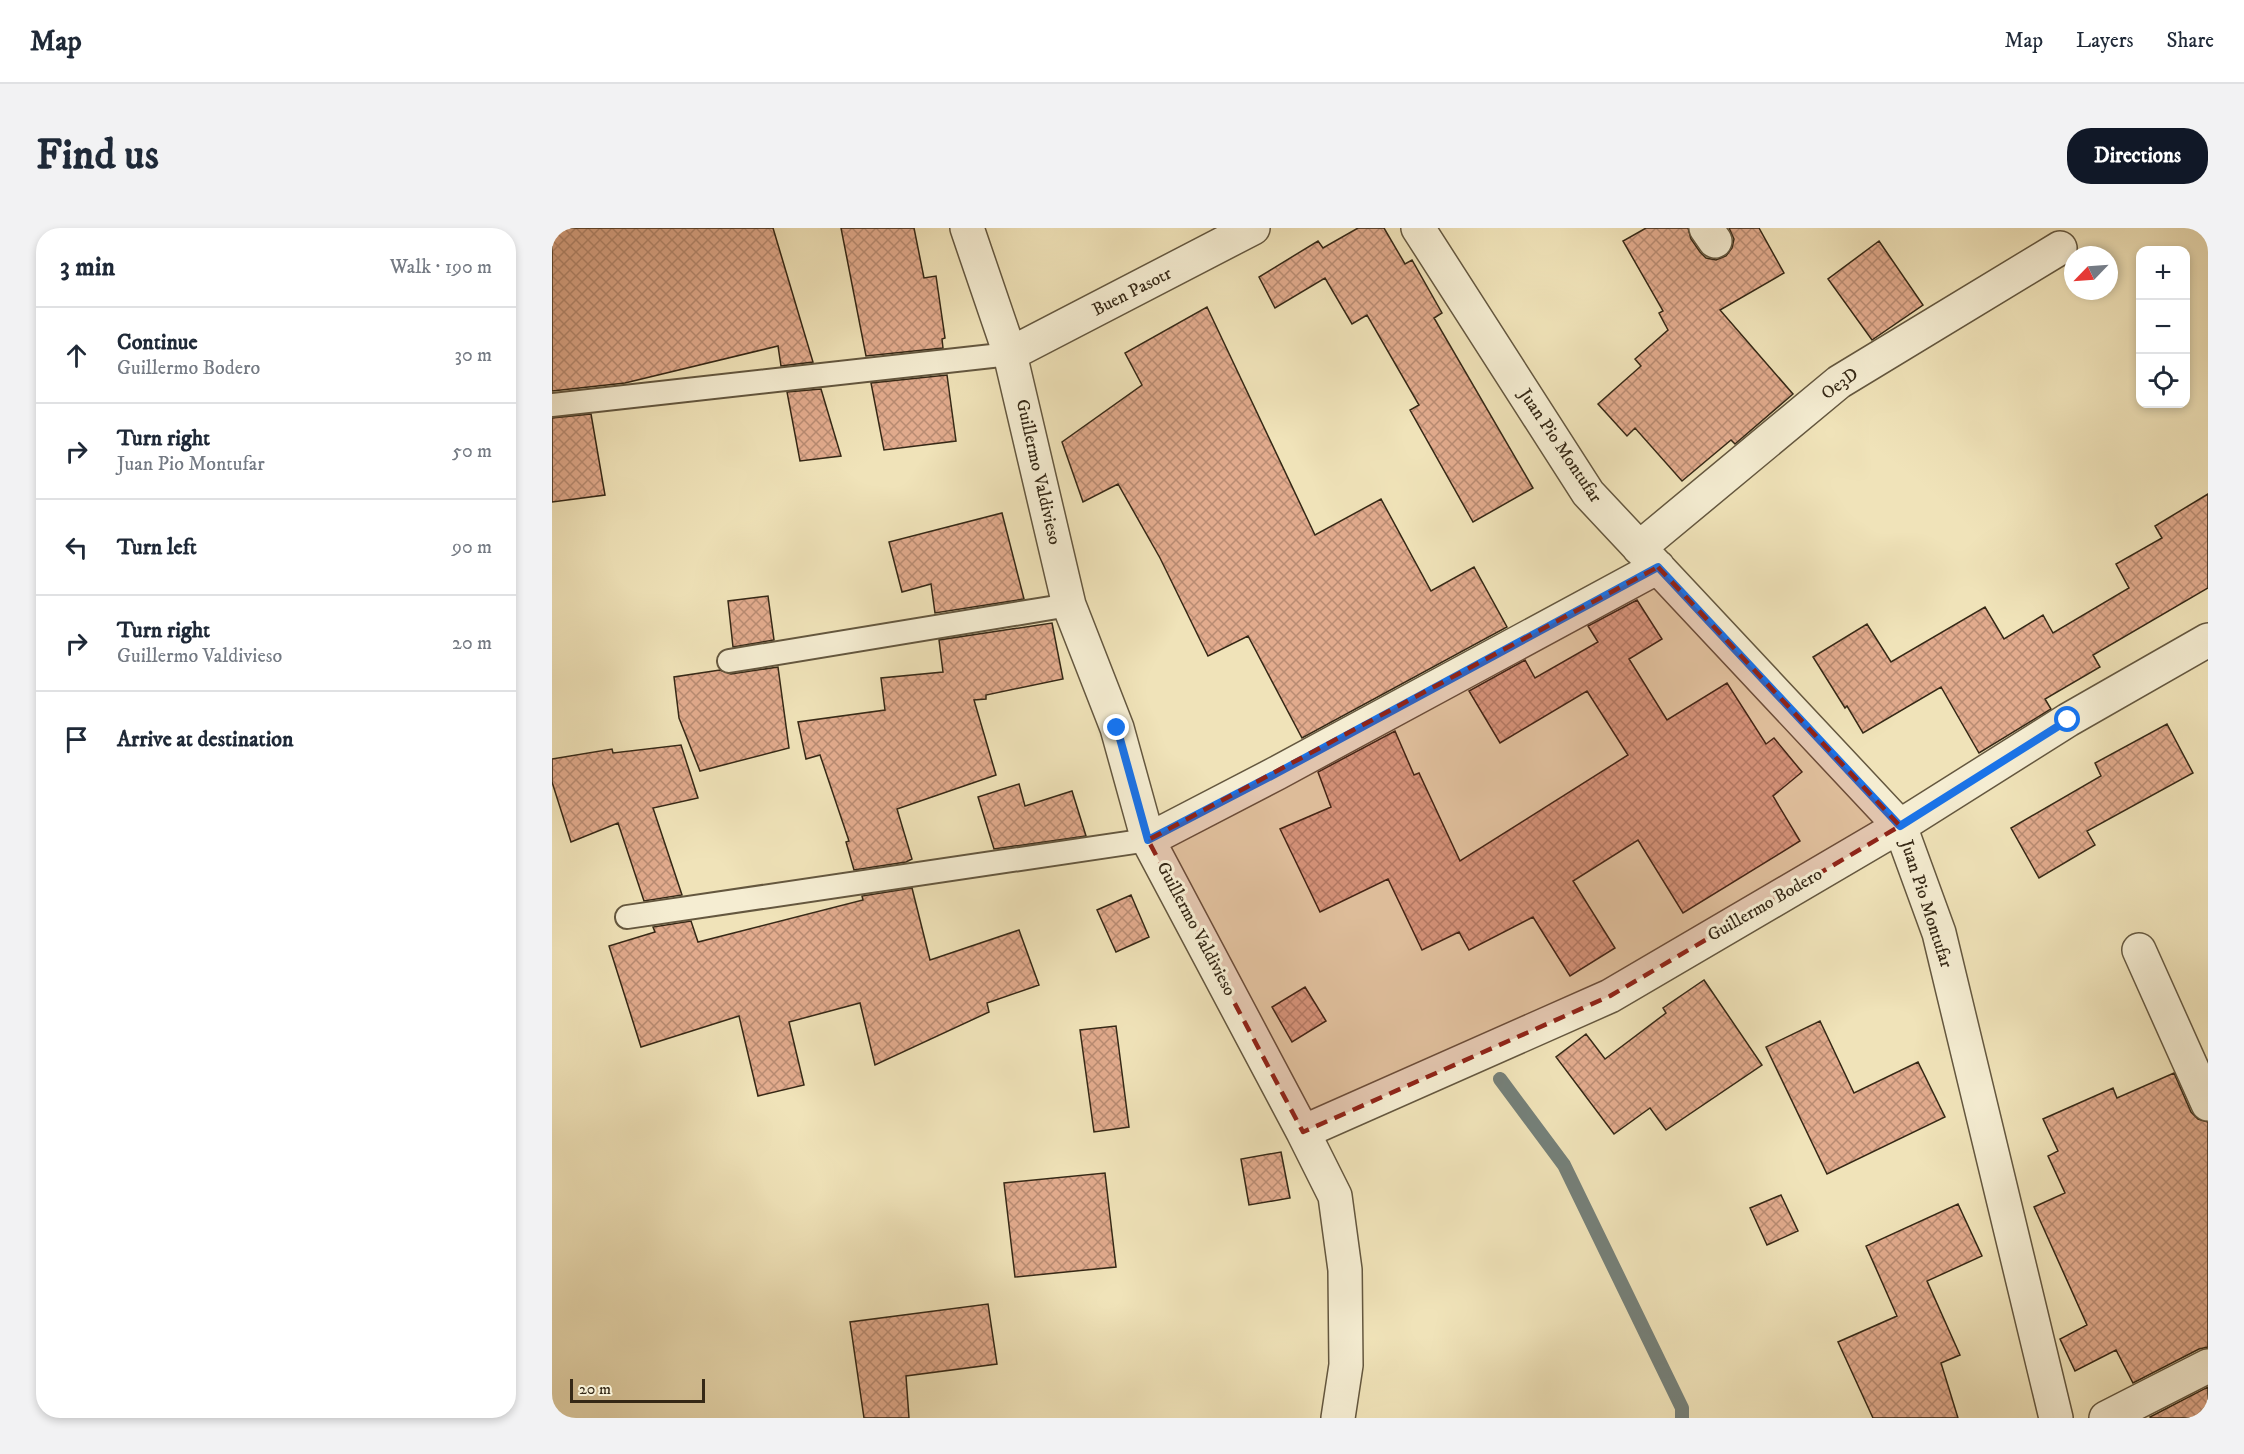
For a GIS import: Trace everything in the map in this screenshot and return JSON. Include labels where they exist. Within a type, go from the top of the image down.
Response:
[{"type":"street","name":"Guillermo Valdivieso","points":[[967,228],[1010,354],[1069,605],[1117,728],[1148,840],[1335,1196],[1345,1270],[1346,1365],[1338,1418]]},
{"type":"street","name":"Buen Pasotr","points":[[1010,354],[1253,228]]},
{"type":"street","name":"Juan Pio Montufar","points":[[1418,228],[1588,493],[1900,826],[1939,933],[2056,1418]]},
{"type":"street","name":"Oe3D","points":[[1148,840],[1277,773],[1649,558],[1839,382],[2060,248]]},
{"type":"street","name":"Guillermo Bodero","points":[[1303,1132],[1610,996],[1900,826],[2068,720],[2208,640]]},
{"type":"street","points":[[2139,950],[2208,1104]]},
{"type":"street","points":[[2106,1418],[2208,1366]]},
{"type":"lane","points":[[552,405],[1010,354]]},
{"type":"lane","points":[[729,662],[1069,605]]},
{"type":"lane","points":[[627,917],[1148,840]]},
{"type":"highlighted area","points":[[1658,567],[1900,826],[1610,996],[1303,1132],[1148,840]]},
{"type":"building","points":[[552,228],[773,228],[813,362],[781,366],[778,346],[625,383],[552,391]]},
{"type":"building","points":[[841,228],[914,228],[924,278],[936,276],[945,338],[942,339],[943,348],[866,356]]},
{"type":"building","points":[[1358,228],[1384,228],[1405,264],[1412,260],[1442,313],[1434,318],[1533,488],[1473,522],[1410,410],[1419,405],[1367,315],[1352,324],[1325,278],[1275,308],[1259,277],[1318,241],[1323,248]]},
{"type":"building","points":[[1646,228],[1688,228],[1691,239],[1700,252],[1706,258],[1716,260],[1726,256],[1732,248],[1734,239],[1729,228],[1759,228],[1784,273],[1720,310],[1793,394],[1735,444],[1731,440],[1682,481],[1635,428],[1627,436],[1598,404],[1641,366],[1635,359],[1668,330],[1659,313],[1663,311],[1623,241]]},
{"type":"building","points":[[1879,241],[1923,305],[1872,340],[1828,279]]},
{"type":"building","points":[[1207,307],[1315,535],[1381,499],[1431,591],[1474,567],[1507,627],[1302,738],[1248,636],[1208,656],[1160,558],[1118,484],[1083,502],[1062,442],[1142,385],[1125,353]]},
{"type":"building","points":[[947,375],[956,441],[884,450],[871,383]]},
{"type":"building","points":[[821,389],[841,456],[800,461],[787,392]]},
{"type":"building","points":[[591,414],[605,495],[552,502],[552,418]]},
{"type":"building","points":[[2208,494],[2208,588],[2093,655],[2100,667],[2045,699],[2051,709],[1979,753],[1941,687],[1863,733],[1813,657],[1867,624],[1891,662],[1985,607],[2004,639],[2043,615],[2053,633],[2129,588],[2116,564],[2162,538],[2155,526]]},
{"type":"building","points":[[1002,513],[1024,599],[935,613],[931,584],[902,592],[889,542]]},
{"type":"building","points":[[768,596],[774,640],[733,647],[728,601]]},
{"type":"building","points":[[1637,600],[1662,639],[1629,659],[1667,720],[1727,683],[1766,744],[1774,738],[1802,772],[1773,796],[1800,841],[1683,913],[1638,840],[1573,881],[1615,948],[1570,976],[1533,917],[1469,950],[1459,932],[1422,950],[1388,879],[1320,912],[1280,829],[1331,807],[1318,772],[1395,731],[1414,775],[1419,773],[1460,861],[1628,755],[1587,691],[1500,743],[1469,691],[1525,660],[1535,678],[1598,642],[1588,626]]},
{"type":"building","points":[[1052,623],[1063,679],[986,695],[986,699],[974,700],[996,775],[897,809],[912,859],[906,862],[854,870],[846,842],[849,841],[820,755],[806,759],[798,722],[885,710],[881,678],[943,672],[939,640]]},
{"type":"building","points":[[778,667],[789,748],[700,771],[679,718],[674,677],[720,670],[731,674]]},
{"type":"building","points":[[2167,724],[2193,773],[2087,831],[2095,845],[2039,878],[2011,828],[2101,776],[2095,763]]},
{"type":"building","points":[[681,745],[698,798],[653,808],[682,895],[644,901],[618,823],[571,842],[552,782],[552,759],[612,749],[613,753]]},
{"type":"building","points":[[1019,784],[1025,806],[1072,791],[1086,836],[994,849],[978,797]]},
{"type":"building","points":[[912,888],[930,960],[1019,930],[1039,985],[987,1003],[989,1012],[875,1065],[860,1003],[789,1022],[804,1085],[758,1096],[739,1016],[641,1047],[609,946],[655,932],[653,927],[691,921],[698,942],[863,900],[862,896]]},
{"type":"building","points":[[1131,895],[1149,937],[1116,952],[1097,910]]},
{"type":"building","points":[[1704,980],[1762,1065],[1666,1130],[1650,1108],[1614,1134],[1556,1057],[1586,1034],[1605,1059],[1666,1013],[1663,1008]]},
{"type":"building","points":[[1305,987],[1326,1021],[1292,1042],[1272,1007]]},
{"type":"building","points":[[1820,1021],[1854,1093],[1918,1062],[1945,1117],[1827,1174],[1766,1047]]},
{"type":"building","points":[[1116,1026],[1129,1127],[1094,1132],[1080,1030]]},
{"type":"building","points":[[2174,1073],[2191,1112],[2198,1119],[2208,1122],[2208,1347],[2199,1349],[2133,1383],[2116,1350],[2075,1371],[2060,1339],[2087,1325],[2034,1207],[2065,1193],[2048,1156],[2058,1151],[2043,1119],[2113,1088],[2117,1098]]},
{"type":"building","points":[[1281,1152],[1290,1198],[1249,1205],[1241,1159]]},
{"type":"building","points":[[1105,1173],[1116,1267],[1015,1277],[1004,1183]]},
{"type":"building","points":[[1781,1195],[1798,1231],[1767,1245],[1750,1208]]},
{"type":"building","points":[[1958,1204],[1982,1256],[1927,1281],[1960,1355],[1941,1363],[1958,1418],[1873,1418],[1838,1342],[1897,1316],[1866,1246]]},
{"type":"building","points":[[988,1304],[997,1364],[906,1376],[909,1418],[864,1418],[850,1322]]},
{"type":"building","points":[[2208,1387],[2208,1418],[2150,1417]]},
{"type":"waterway","points":[[1500,1079],[1564,1165],[1682,1408],[1682,1418]]},
{"type":"route","points":[[1117,728],[1148,840],[1277,773],[1658,567],[1900,826],[2068,720]]}]
